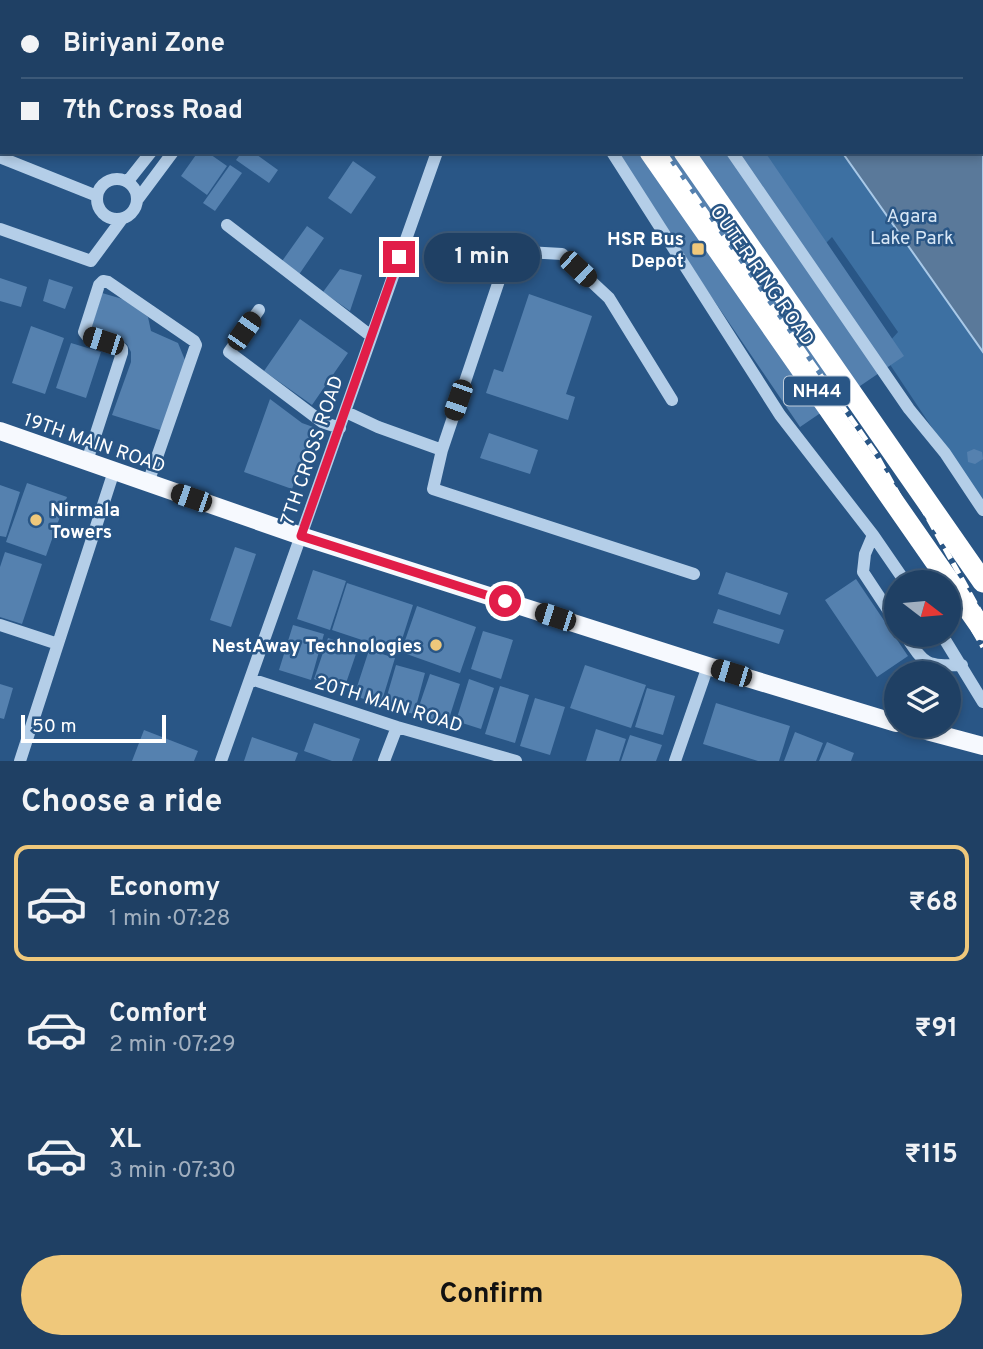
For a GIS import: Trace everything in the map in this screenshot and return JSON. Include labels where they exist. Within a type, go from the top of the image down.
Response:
[{"type":"highway","name":"OUTER RING ROAD","points":[[651,154],[983,630]]},
{"type":"highway","name":"OUTER RING ROAD","points":[[685,154],[983,582]]},
{"type":"main road","name":"19TH MAIN ROAD","points":[[0,431],[301,536],[884,719]]},
{"type":"main road","points":[[953,738],[983,746]]},
{"type":"street","points":[[1,154],[2,158],[97,196]]},
{"type":"street","points":[[128,181],[149,154]]},
{"type":"street","points":[[0,229],[91,261],[122,219],[133,211],[138,198],[171,154]]},
{"type":"street","name":"7TH CROSS ROAD","points":[[221,761],[436,154]]},
{"type":"street","points":[[613,154],[780,415],[897,570]]},
{"type":"street","points":[[733,154],[909,409],[945,453],[983,510]]},
{"type":"street","points":[[122,219],[109,218],[100,209],[97,196],[99,190],[108,181],[122,179],[128,181],[138,198]]},
{"type":"street","points":[[227,225],[371,336]]},
{"type":"street","points":[[672,400],[609,298],[562,254],[509,251],[442,450],[433,489],[694,574]]},
{"type":"street","points":[[87,461],[122,353],[118,346],[87,336],[84,332],[99,285],[103,281],[194,341],[196,345],[148,482]]},
{"type":"street","points":[[259,310],[229,352],[322,422],[340,428]]},
{"type":"street","points":[[346,412],[442,450]]},
{"type":"street","points":[[20,761],[114,471]]},
{"type":"street","points":[[873,536],[865,554],[863,572],[884,604]]},
{"type":"street","points":[[0,625],[58,643]]},
{"type":"street","points":[[951,648],[983,702]]},
{"type":"street","points":[[675,761],[708,666]]},
{"type":"street","name":"20TH MAIN ROAD","points":[[251,679],[477,756],[516,761]]},
{"type":"street","points":[[384,761],[397,727]]},
{"type":"green space","name":"Agara Lake Park","points":[[749,154],[983,154],[983,504],[881,351],[898,332],[832,237],[816,253]]},
{"type":"shaded area","points":[[843,154],[983,154],[983,352]]},
{"type":"building","points":[[197,154],[210,154],[227,166],[207,195],[181,176]]},
{"type":"building","points":[[240,154],[256,154],[278,170],[269,183],[236,160]]},
{"type":"building","points":[[614,154],[766,154],[904,356],[800,427]]},
{"type":"building","points":[[353,161],[376,177],[351,214],[328,198]]},
{"type":"building","points":[[230,165],[242,173],[215,211],[203,203]]},
{"type":"building","points":[[307,226],[324,238],[298,276],[280,264]]},
{"type":"building","points":[[340,269],[362,275],[350,311],[323,292]]},
{"type":"building","points":[[0,278],[27,287],[21,307],[0,301]]},
{"type":"building","points":[[49,279],[73,287],[65,309],[43,301]]},
{"type":"building","points":[[102,293],[126,300],[148,317],[151,331],[178,343],[187,365],[163,431],[112,415],[131,362],[131,352],[127,344],[120,340],[90,332]]},
{"type":"building","points":[[529,294],[592,316],[566,394],[575,397],[568,420],[486,393],[494,369],[503,372]]},
{"type":"building","points":[[300,319],[348,353],[312,405],[264,371]]},
{"type":"building","points":[[31,326],[64,338],[45,394],[12,383]]},
{"type":"building","points":[[71,343],[101,352],[86,398],[56,388]]},
{"type":"building","points":[[270,399],[302,423],[313,427],[292,489],[244,472]]},
{"type":"building","points":[[489,433],[538,450],[530,474],[480,458]]},
{"type":"building","points":[[974,449],[982,452],[983,459],[975,464],[968,462],[967,452]]},
{"type":"building","name":"Nirmala Towers","points":[[27,483],[67,497],[46,556],[6,542]]},
{"type":"building","points":[[0,485],[20,492],[6,537],[0,536]]},
{"type":"building","points":[[235,547],[256,554],[231,627],[210,620]]},
{"type":"building","points":[[5,552],[42,564],[22,624],[0,617],[0,567]]},
{"type":"building","points":[[313,570],[346,581],[330,630],[297,619]]},
{"type":"building","points":[[726,572],[788,593],[780,615],[718,594]]},
{"type":"building","points":[[856,579],[884,620],[884,648],[903,648],[908,656],[901,661],[884,661],[884,672],[877,677],[825,600]]},
{"type":"building","points":[[347,583],[413,605],[398,652],[332,630]]},
{"type":"building","points":[[417,606],[476,627],[460,673],[401,652]]},
{"type":"building","points":[[718,609],[784,630],[779,644],[713,623]]},
{"type":"building","points":[[293,625],[324,634],[311,680],[279,670]]},
{"type":"building","points":[[483,631],[513,640],[501,679],[471,669]]},
{"type":"building","points":[[328,638],[358,648],[344,689],[314,679]]},
{"type":"building","points":[[369,650],[395,658],[381,704],[354,696]]},
{"type":"building","points":[[396,665],[425,673],[414,714],[384,706]]},
{"type":"building","points":[[585,665],[646,685],[631,728],[570,708]]},
{"type":"building","points":[[430,674],[460,684],[447,725],[416,715]]},
{"type":"building","points":[[469,679],[494,688],[481,729],[456,721]]},
{"type":"building","points":[[0,684],[13,688],[4,719],[0,718]]},
{"type":"building","points":[[500,686],[529,695],[515,743],[485,734]]},
{"type":"building","points":[[647,688],[675,696],[663,735],[635,727]]},
{"type":"building","points":[[535,698],[565,707],[550,755],[520,746]]},
{"type":"building","points":[[716,703],[790,726],[779,761],[758,761],[703,744]]},
{"type":"building","points":[[314,723],[360,739],[352,761],[332,761],[304,751]]},
{"type":"building","points":[[596,729],[626,739],[619,761],[586,761]]},
{"type":"building","points":[[144,730],[198,751],[194,761],[132,761]]},
{"type":"building","points":[[795,732],[823,743],[816,761],[784,761]]},
{"type":"building","points":[[630,735],[662,745],[656,761],[621,761]]},
{"type":"building","points":[[252,737],[298,753],[295,761],[244,761]]},
{"type":"building","points":[[827,742],[854,753],[851,761],[819,761]]},
{"type":"railway","points":[[665,154],[876,454],[940,570]]},
{"type":"railway","points":[[683,154],[888,446],[983,617]]},
{"type":"railway","points":[[961,608],[983,647]]},
{"type":"place","name":"HSR Bus Depot","points":[[698,249]]},
{"type":"place","name":"Nirmala Towers","points":[[36,520]]},
{"type":"place","name":"NestAway Technologies","points":[[436,645]]},
{"type":"route","points":[[399,257],[301,536],[505,601]]}]
